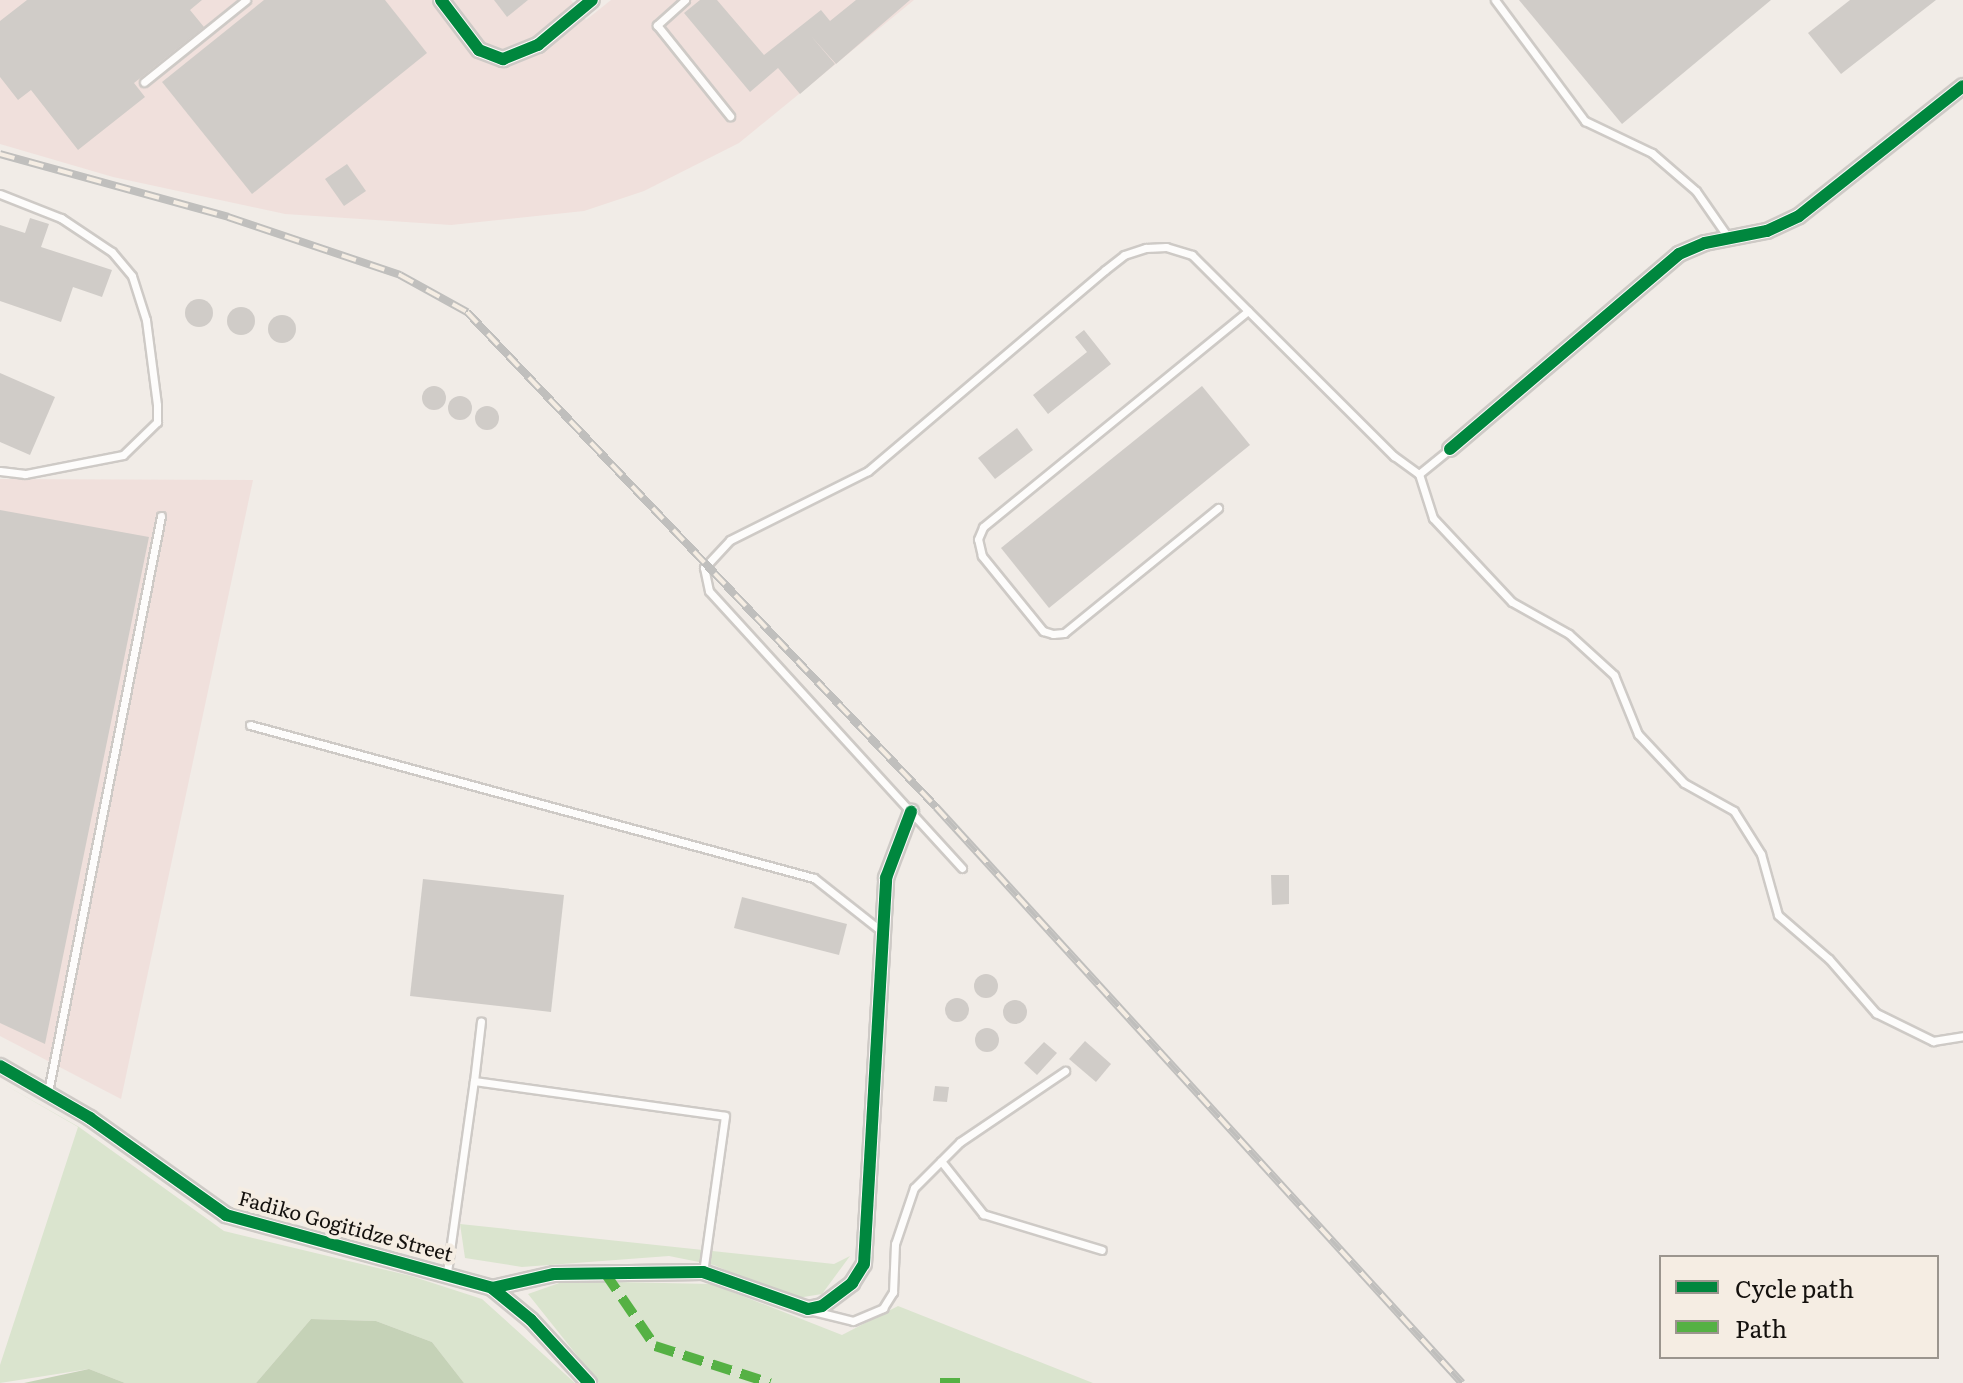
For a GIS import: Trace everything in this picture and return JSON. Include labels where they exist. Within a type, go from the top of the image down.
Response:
[{"type":"street","points":[[441,0],[479,50],[503,59],[538,45],[592,0]]},
{"type":"street","points":[[1450,449],[1679,254],[1767,231],[1799,216],[1963,86]]},
{"type":"street","points":[[492,1288],[554,1274],[703,1272],[808,1309],[836,1297],[864,1264],[886,878],[911,812]]},
{"type":"street","name":"Fadiko Gogitidze Street","points":[[0,1066],[48,1092],[226,1215],[447,1272],[492,1288],[531,1320],[589,1383]]},
{"type":"lane","points":[[144,82],[246,0]]},
{"type":"lane","points":[[685,0],[657,25],[730,116]]},
{"type":"lane","points":[[1495,0],[1585,121],[1652,153],[1696,191],[1729,239]]},
{"type":"lane","points":[[0,194],[61,218],[112,252],[132,276],[146,320],[157,422],[123,455],[25,474],[0,471]]},
{"type":"lane","points":[[962,868],[709,591],[704,568],[730,540],[868,471],[1124,255],[1166,247],[1192,255],[1419,474],[1433,518],[1502,592],[1569,634],[1614,675],[1638,734],[1684,783],[1734,811],[1761,854],[1778,915],[1829,959],[1876,1013],[1933,1041],[1963,1036]]},
{"type":"lane","points":[[1218,508],[1064,633],[1043,631],[982,556],[978,539],[983,527],[1248,311]]},
{"type":"lane","points":[[1419,474],[1450,449]]},
{"type":"lane","points":[[48,1092],[161,516]]},
{"type":"lane","points":[[250,725],[814,878],[883,932]]},
{"type":"lane","points":[[447,1272],[481,1021]]},
{"type":"lane","points":[[808,1309],[853,1321],[883,1308],[893,1292],[895,1244],[907,1202],[960,1142],[1065,1071]]},
{"type":"lane","points":[[474,1081],[725,1116],[703,1272]]},
{"type":"lane","points":[[941,1161],[983,1214],[1102,1250]]},
{"type":"shaded area","points":[[0,0],[571,0],[586,20],[611,0],[914,0],[739,143],[644,191],[584,211],[451,225],[285,214],[113,177],[0,144]]},
{"type":"shaded area","points":[[0,479],[253,480],[121,1099],[0,1036]]},
{"type":"green space","points":[[0,1082],[79,1127],[224,1231],[411,1276],[482,1299],[575,1383],[464,1383],[432,1342],[376,1321],[311,1319],[256,1383],[125,1383],[89,1369],[0,1383],[0,1365],[78,1127]]},
{"type":"green space","points":[[460,1224],[834,1264],[850,1256],[822,1294],[791,1299],[714,1265],[669,1256],[522,1267],[465,1258]]},
{"type":"green space","points":[[565,1281],[712,1284],[842,1335],[898,1306],[1093,1383],[599,1383],[528,1294]]},
{"type":"green space","points":[[311,1319],[376,1321],[432,1342],[464,1383],[256,1383]]},
{"type":"green space","points":[[89,1369],[125,1383],[24,1383]]},
{"type":"building","points":[[27,0],[202,0],[190,10],[204,27],[134,83],[145,97],[78,150],[31,90],[18,100],[0,77],[0,21]]},
{"type":"building","points":[[264,0],[385,0],[427,53],[252,194],[162,82]]},
{"type":"building","points":[[494,0],[528,0],[507,17]]},
{"type":"building","points":[[700,0],[717,0],[764,55],[821,10],[830,21],[856,0],[910,0],[836,64],[811,36],[835,64],[800,94],[778,68],[750,92],[684,13]]},
{"type":"building","points":[[1519,0],[1771,0],[1622,124]]},
{"type":"building","points":[[1850,0],[1936,0],[1841,74],[1808,33]]},
{"type":"building","points":[[347,164],[366,191],[344,206],[325,179]]},
{"type":"building","points":[[30,218],[49,224],[41,247],[112,270],[102,297],[73,287],[61,322],[0,301],[0,225],[25,233]]},
{"type":"building","points":[[199,299],[209,303],[213,313],[209,323],[199,327],[189,323],[185,313],[189,303]]},
{"type":"building","points":[[241,307],[251,311],[255,321],[251,331],[241,335],[231,331],[227,321],[231,311]]},
{"type":"building","points":[[282,315],[292,319],[296,329],[292,339],[282,343],[272,339],[268,329],[272,319]]},
{"type":"building","points":[[1084,330],[1111,364],[1048,414],[1033,395],[1087,352],[1075,337]]},
{"type":"building","points":[[0,373],[55,397],[30,455],[0,442]]},
{"type":"building","points":[[434,386],[442,390],[446,398],[442,406],[434,410],[426,406],[422,398],[426,390]]},
{"type":"building","points":[[1202,386],[1250,445],[1049,608],[1001,548]]},
{"type":"building","points":[[460,396],[468,400],[472,408],[468,416],[460,420],[452,416],[448,408],[452,400]]},
{"type":"building","points":[[487,406],[495,410],[499,418],[495,426],[487,430],[479,426],[475,418],[479,410]]},
{"type":"building","points":[[1017,428],[1033,450],[995,479],[978,458]]},
{"type":"building","points":[[0,510],[149,537],[45,1044],[0,1023]]},
{"type":"building","points":[[1271,875],[1289,875],[1289,904],[1272,905]]},
{"type":"building","points":[[423,879],[564,895],[551,1012],[410,996]]},
{"type":"building","points":[[742,897],[847,924],[839,955],[734,928]]},
{"type":"building","points":[[986,974],[994,978],[998,986],[994,994],[986,998],[978,994],[974,986],[978,978]]},
{"type":"building","points":[[957,998],[965,1002],[969,1010],[965,1018],[957,1022],[949,1018],[945,1010],[949,1002]]},
{"type":"building","points":[[1015,1000],[1023,1004],[1027,1012],[1023,1020],[1015,1024],[1007,1020],[1003,1012],[1007,1004]]},
{"type":"building","points":[[987,1028],[995,1032],[999,1040],[995,1048],[987,1052],[979,1048],[975,1040],[979,1032]]},
{"type":"building","points":[[1085,1041],[1111,1064],[1096,1082],[1069,1059]]},
{"type":"building","points":[[1044,1042],[1057,1053],[1037,1075],[1024,1063]]},
{"type":"building","points":[[935,1086],[949,1087],[947,1102],[933,1101]]},
{"type":"railway","points":[[0,154],[228,217],[400,275],[467,312],[936,807],[1462,1383]]},
{"type":"marked path","points":[[605,1273],[655,1346],[770,1383]]},
{"type":"marked path","points":[[940,1383],[968,1383]]},
{"type":"cycle path","points":[[441,0],[479,50],[503,59],[538,45],[592,0]]},
{"type":"cycle path","points":[[1450,449],[1679,254],[1705,243],[1767,231],[1799,216],[1963,86]]},
{"type":"cycle path","points":[[492,1288],[554,1274],[703,1272],[808,1309],[822,1306],[852,1283],[864,1264],[886,878],[911,812]]},
{"type":"cycle path","points":[[0,1066],[90,1118],[226,1215],[492,1288],[531,1320],[589,1383]]}]
